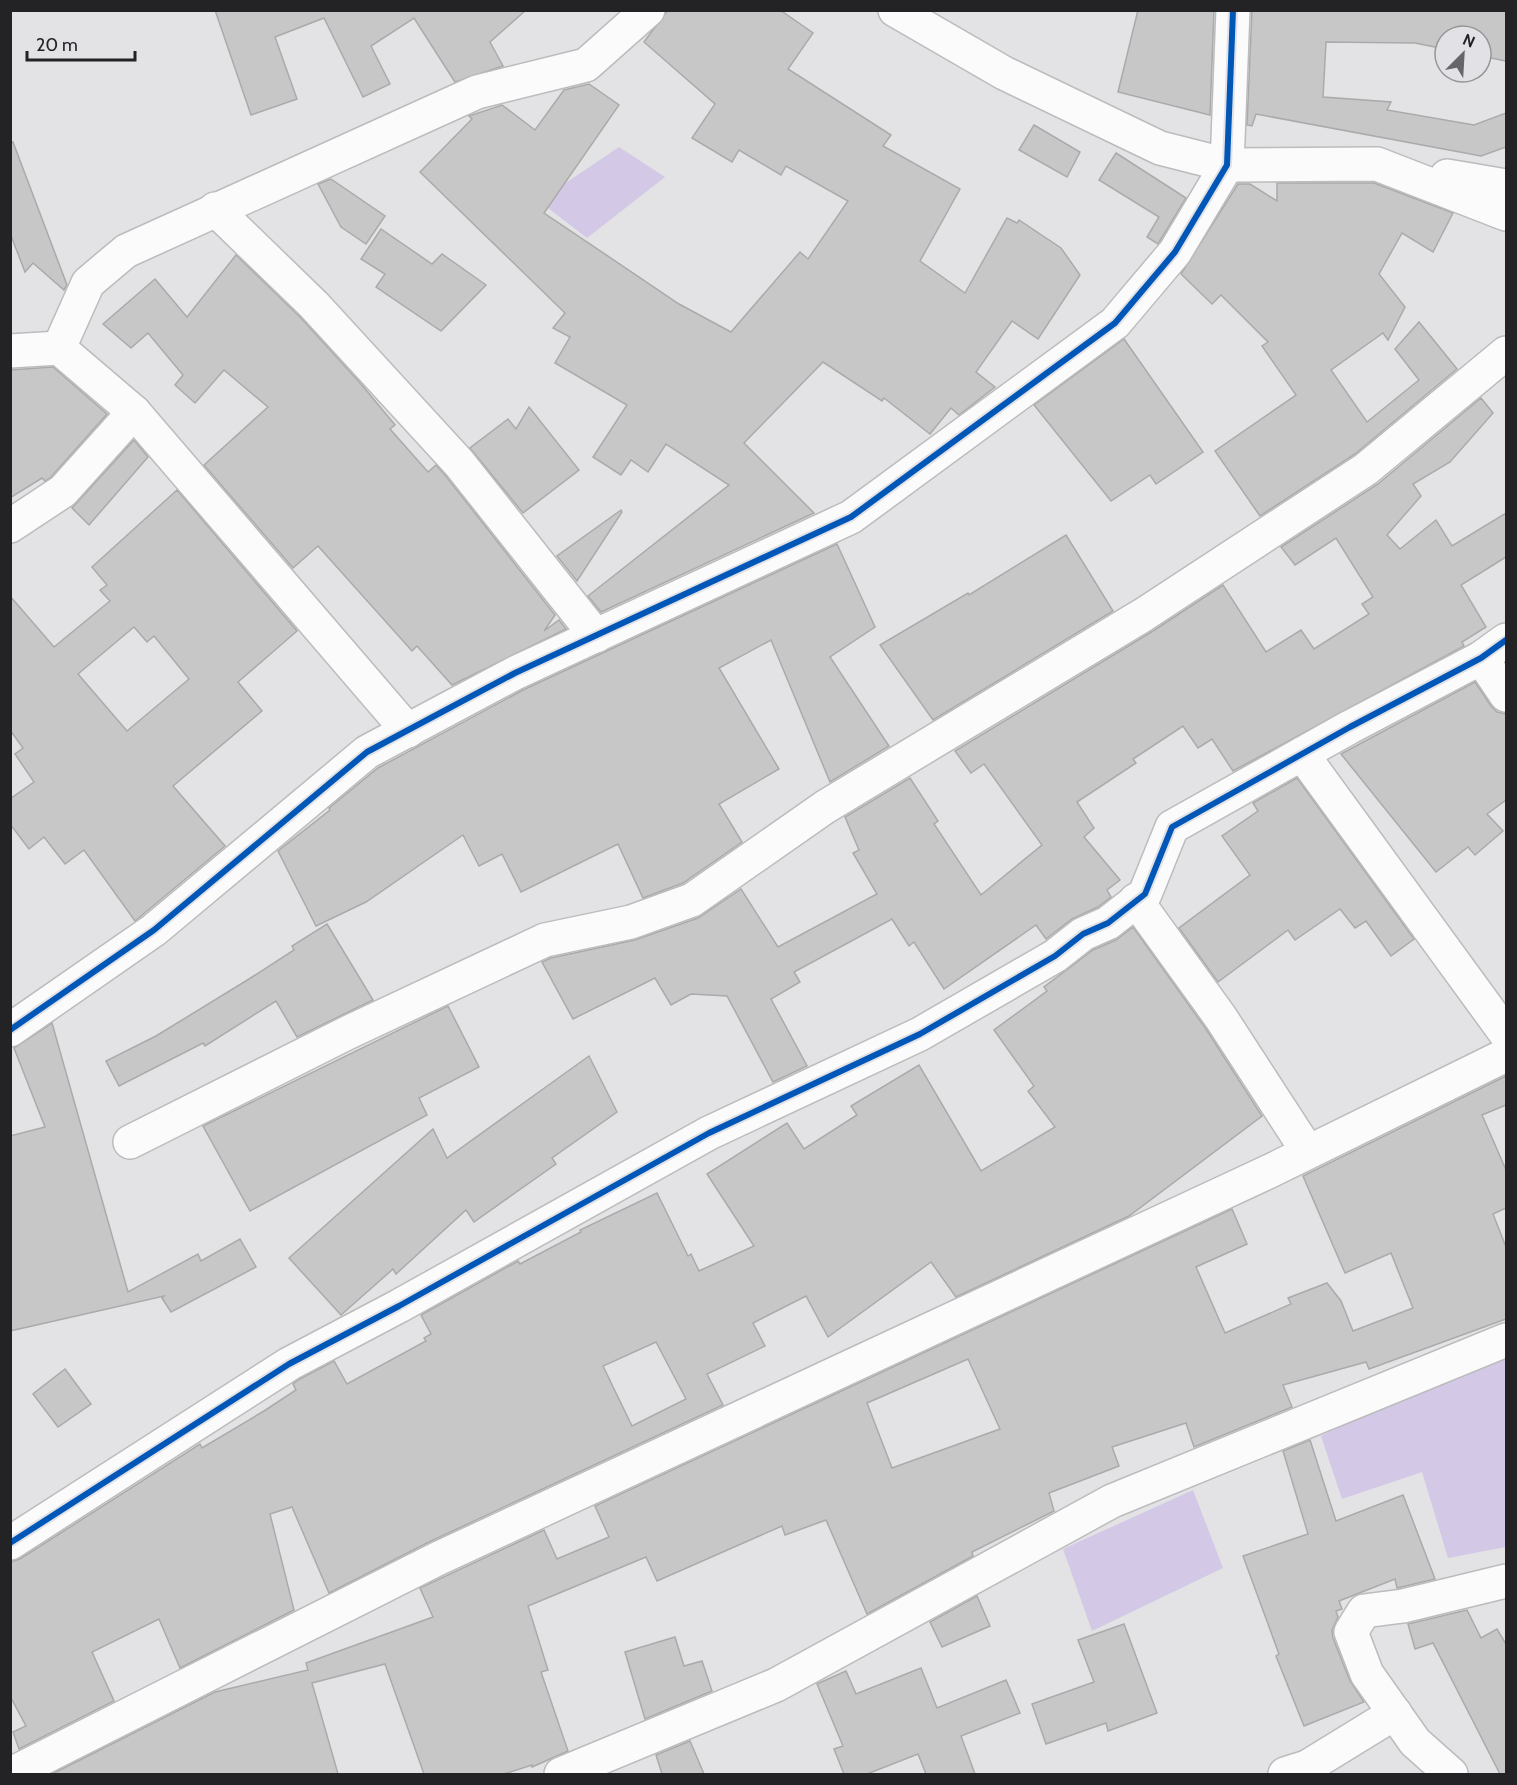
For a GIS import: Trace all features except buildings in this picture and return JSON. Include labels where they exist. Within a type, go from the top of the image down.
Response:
[{"type":"street","points":[[59,348],[88,284],[126,251],[477,92],[586,65],[648,10]]},
{"type":"street","points":[[895,10],[1004,72],[1160,148],[1227,165],[1377,164],[1506,186]]},
{"type":"street","points":[[10,1030],[154,930],[368,752],[515,673],[851,517],[1115,323],[1175,252],[1227,165],[1233,10]]},
{"type":"street","points":[[1377,164],[1506,214]]},
{"type":"street","points":[[215,209],[314,305],[459,463],[596,636]]},
{"type":"street","points":[[10,351],[59,348],[134,412],[408,731]]},
{"type":"street","points":[[130,1142],[349,1032],[545,940],[631,922],[692,900],[825,807],[1143,615],[1366,469],[1506,353]]},
{"type":"street","points":[[10,526],[63,491],[134,412]]},
{"type":"street","points":[[10,1543],[289,1364],[399,1306],[709,1133],[920,1034],[1056,956],[1083,934],[1108,923],[1145,894],[1172,827],[1481,658],[1506,639]]},
{"type":"street","points":[[1481,658],[1506,695]]},
{"type":"street","points":[[1302,754],[1506,1034]]},
{"type":"street","points":[[1136,900],[1221,1018],[1308,1152]]},
{"type":"street","points":[[11,1774],[438,1558],[1308,1152],[1506,1055]]},
{"type":"street","points":[[561,1774],[777,1685],[1112,1501],[1506,1340]]},
{"type":"street","points":[[1451,1774],[1415,1742],[1367,1674],[1351,1632],[1364,1611],[1402,1606],[1506,1581]]},
{"type":"street","points":[[1285,1774],[1307,1767],[1395,1713]]},
{"type":"shaded area","points":[[619,147],[665,177],[587,238],[539,201]]},
{"type":"shaded area","points":[[1506,1353],[1506,1547],[1448,1558],[1422,1472],[1342,1499],[1321,1436],[1446,1377]]},
{"type":"shaded area","points":[[1193,1490],[1223,1568],[1092,1631],[1063,1549]]},
{"type":"cycle path","points":[[10,1030],[154,930],[367,752],[515,673],[851,517],[1115,323],[1175,252],[1227,165],[1233,10]]},
{"type":"cycle path","points":[[10,1543],[289,1364],[399,1306],[709,1133],[920,1034],[1055,956],[1083,934],[1108,923],[1145,894],[1172,827],[1350,727],[1481,658],[1506,640]]}]
